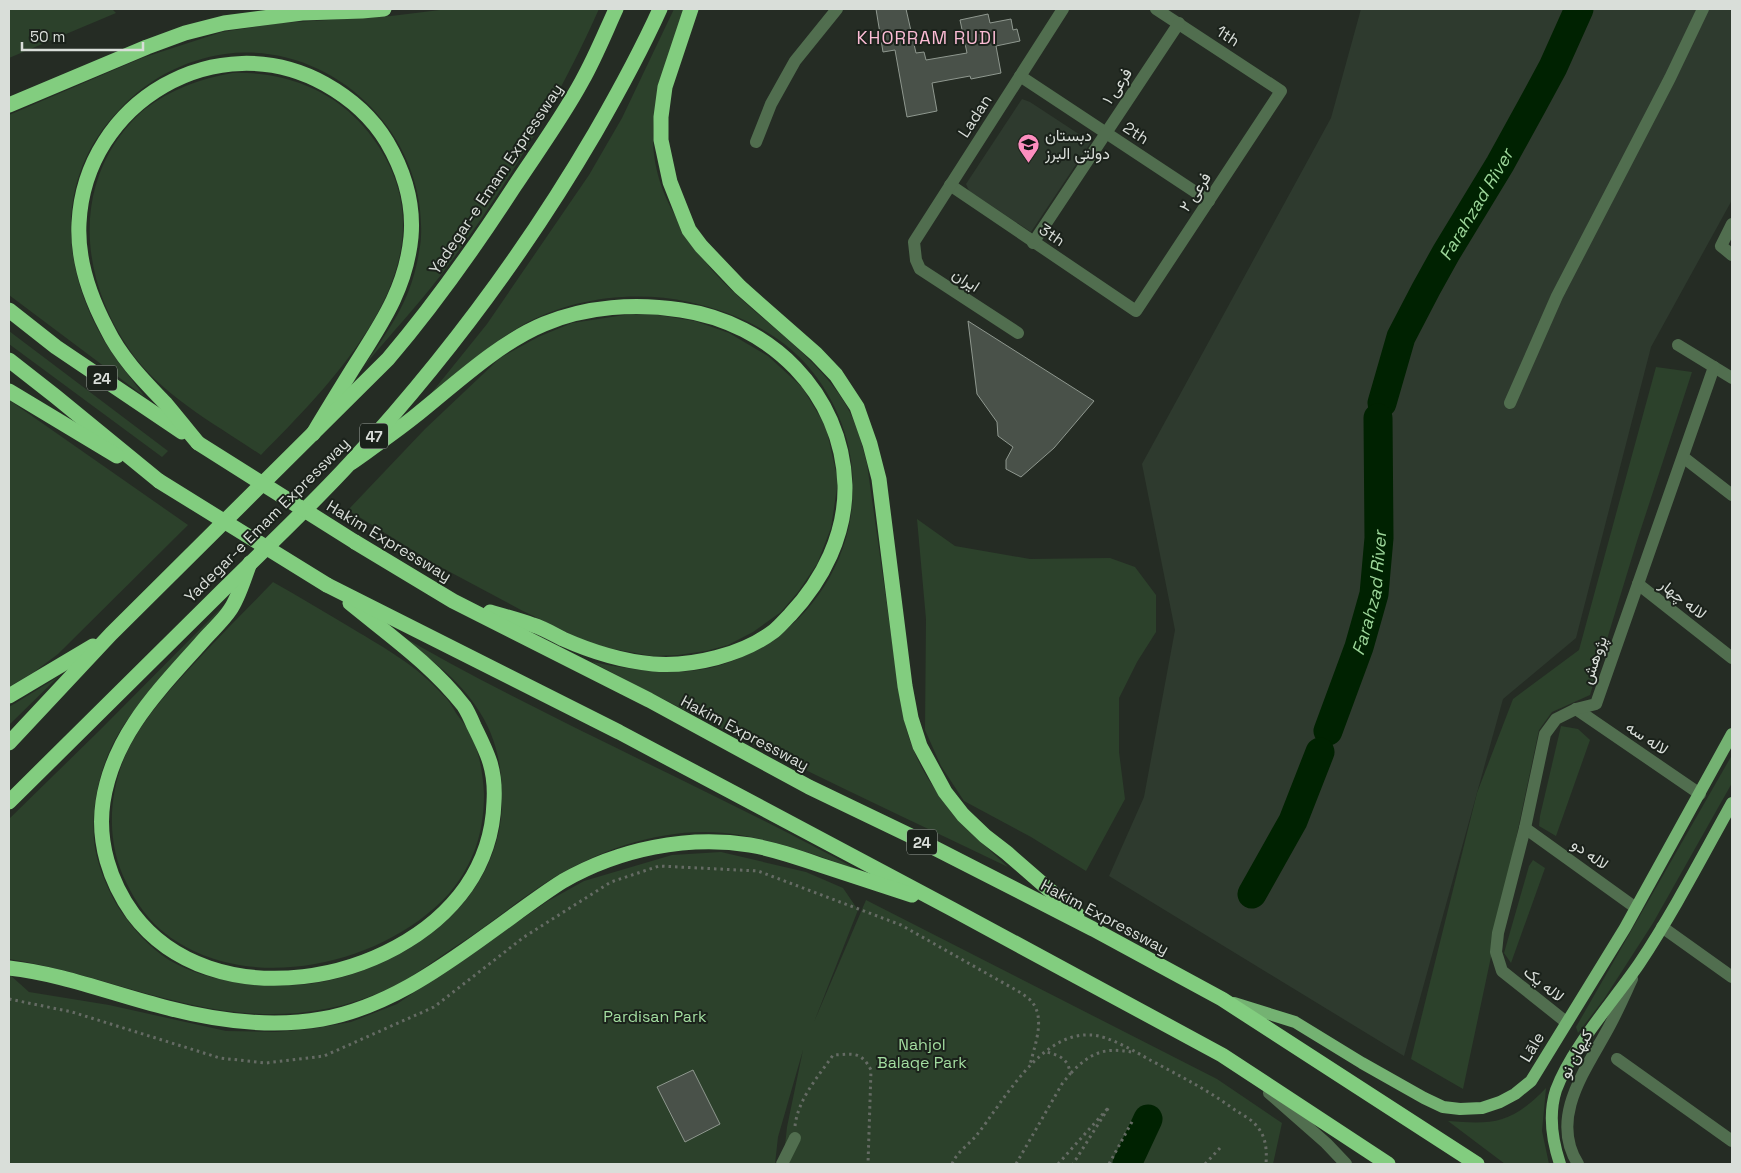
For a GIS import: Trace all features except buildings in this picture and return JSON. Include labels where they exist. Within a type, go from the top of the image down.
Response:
[{"type":"highway","points":[[9,106],[147,47],[185,33],[224,23],[302,13],[384,9]]},
{"type":"highway","name":"Yadegar-e Emam Expressway","points":[[9,743],[111,634],[388,359],[450,282],[518,181],[581,83],[616,9]]},
{"type":"highway","name":"Yadegar-e Emam Expressway","points":[[9,802],[351,463],[478,312],[569,178],[660,9]]},
{"type":"highway","points":[[691,9],[665,87],[661,117],[661,140],[664,161],[680,211],[689,230],[720,268],[816,354],[836,375],[857,407],[870,444],[879,479],[905,686],[911,718],[920,746],[941,785],[963,815],[985,836],[1093,928]]},
{"type":"highway","points":[[198,443],[131,366],[108,332],[91,294],[84,271],[78,224],[88,174],[96,154],[131,109],[147,95],[166,84],[184,76],[225,65],[254,64],[284,67],[313,77],[338,92],[363,112],[380,130],[395,156],[406,185],[412,217],[411,240],[398,292],[374,338],[313,434]]},
{"type":"highway","points":[[351,463],[411,420],[498,350],[519,336],[545,323],[568,316],[629,306],[660,307],[693,312],[745,330],[795,365],[814,390],[830,418],[841,451],[845,485],[839,530],[830,557],[801,603],[774,630],[744,648],[722,657],[688,663],[655,664],[627,660],[596,652],[534,625],[453,600]]},
{"type":"highway","name":"Hakim Expressway","points":[[9,310],[56,347],[198,443],[355,542],[453,600],[649,700],[809,787],[1093,928],[1222,999],[1477,1164]]},
{"type":"highway","name":"24","points":[[9,360],[160,481],[327,585],[619,732],[1222,1055],[1388,1164]]},
{"type":"highway","points":[[9,391],[160,481]]},
{"type":"highway","points":[[250,563],[231,609],[154,696],[124,739],[115,758],[107,783],[103,805],[102,834],[106,855],[115,884],[126,904],[140,923],[160,942],[180,956],[212,970],[246,978],[311,976],[343,970],[390,950],[416,935],[435,921],[454,903],[480,864],[488,843],[494,818],[495,789],[490,758],[465,708],[430,669],[327,585]]},
{"type":"highway","points":[[9,696],[111,634]]},
{"type":"highway","points":[[9,968],[39,972],[199,1016],[238,1022],[272,1023],[319,1019],[352,1012],[390,996],[427,976],[564,881],[619,856],[652,847],[682,843],[720,842],[760,847],[952,909]]},
{"type":"main road","name":"Lāle","points":[[1222,999],[1295,1022],[1362,1063],[1443,1107],[1460,1109],[1482,1108],[1500,1102],[1531,1081],[1625,928],[1732,734]]},
{"type":"main road","points":[[1560,1164],[1553,1144],[1551,1115],[1556,1091],[1568,1065],[1639,963],[1729,817],[1732,803]]},
{"type":"street","points":[[756,142],[771,104],[795,61],[837,9]]},
{"type":"street","name":"Ladan","points":[[914,242],[1063,9]]},
{"type":"street","name":"1th","points":[[1156,9],[1281,91]]},
{"type":"street","points":[[1510,403],[1557,296],[1670,78],[1703,9]]},
{"type":"street","name":"فرعی ۱","points":[[1034,242],[1179,23]]},
{"type":"street","name":"2th","points":[[1020,76],[1209,200]]},
{"type":"street","name":"فرعی ۲","points":[[1136,310],[1281,91]]},
{"type":"street","name":"3th","points":[[950,185],[1136,310]]},
{"type":"street","points":[[1732,224],[1721,246],[1732,255]]},
{"type":"street","name":"ایران","points":[[914,242],[916,260],[920,269],[1018,333]]},
{"type":"street","points":[[1678,345],[1732,378]]},
{"type":"street","name":"پژوهش","points":[[1502,971],[1496,952],[1498,933],[1525,828],[1545,734],[1556,719],[1576,709],[1596,704],[1714,367]]},
{"type":"street","points":[[1682,457],[1732,495]]},
{"type":"street","name":"لاله چهار","points":[[1638,584],[1732,658]]},
{"type":"street","name":"لاله سه","points":[[1576,709],[1700,794]]},
{"type":"street","name":"لاله دو","points":[[1525,828],[1636,908]]},
{"type":"street","points":[[1662,926],[1732,977]]},
{"type":"street","name":"کیهان نو","points":[[1578,1164],[1571,1154],[1568,1135],[1567,1117],[1571,1100],[1577,1084],[1611,1024],[1639,963]]},
{"type":"street","name":"لاله یک","points":[[1502,971],[1566,1022]]},
{"type":"street","points":[[1222,1055],[1292,1111],[1346,1164]]},
{"type":"street","points":[[1617,1059],[1732,1142]]},
{"type":"street","points":[[782,1164],[795,1138]]},
{"type":"path","points":[[9,999],[72,1012],[220,1058],[266,1063],[324,1056],[434,1007],[524,937],[611,882],[659,866],[758,871],[901,925],[1023,994],[1033,1004],[1038,1019],[1037,1038],[1030,1065]]},
{"type":"path","points":[[952,1164],[1030,1065],[1064,1040],[1092,1035],[1111,1041],[1141,1055],[1210,1091],[1254,1123],[1263,1134],[1267,1147],[1266,1164]]},
{"type":"path","points":[[1016,1164],[1062,1084],[1079,1064],[1094,1054],[1110,1049],[1141,1055]]},
{"type":"path","points":[[1046,1052],[1061,1057],[1070,1066],[1070,1074]]},
{"type":"path","points":[[795,1138],[797,1111],[806,1094],[834,1055],[852,1054],[865,1059],[871,1070],[868,1164]]},
{"type":"path","points":[[1058,1164],[1109,1107],[1073,1164]]},
{"type":"path","points":[[1108,1164],[1133,1120]]},
{"type":"path","points":[[1205,1164],[1220,1148]]},
{"type":"shaded area","points":[[1361,9],[1732,9],[1732,200],[1651,347],[1576,638],[1503,699],[1404,1056],[1109,876],[1144,797],[1175,630],[1142,464],[1331,118]]},
{"type":"shaded area","name":"دبستان دولتی البرز","points":[[1022,99],[1030,102],[1091,142],[1031,232],[969,191],[966,184]]},
{"type":"shaded area","points":[[1138,1120],[1157,1127],[1139,1164],[1119,1164]]},
{"type":"green space","points":[[9,9],[112,9],[116,13],[9,58]]},
{"type":"green space","points":[[448,9],[599,9],[547,113],[486,212],[423,298],[365,365],[404,302],[418,258],[421,236],[418,197],[407,161],[389,129],[364,100],[334,78],[301,62],[264,53],[225,54],[195,61],[168,72],[142,89],[120,109],[99,135],[84,162],[75,190],[71,220],[72,250],[78,280],[88,310],[103,339],[145,397],[9,295],[9,115],[142,58],[222,32],[281,23],[391,16]]},
{"type":"green space","points":[[674,9],[685,9],[657,104],[653,126],[653,147],[661,186],[672,210],[712,270],[743,301],[810,360],[825,376],[849,410],[867,464],[901,705],[909,738],[928,779],[939,795],[979,840],[1008,867],[747,741],[592,662],[640,670],[673,672],[705,669],[721,665],[766,645],[802,615],[829,579],[846,538],[853,494],[849,449],[834,405],[806,364],[794,352],[767,332],[752,324],[705,306],[668,298],[625,297],[603,299],[560,309],[540,316],[521,326],[485,350],[429,396],[487,324],[589,175],[622,118]]},
{"type":"green space","points":[[232,73],[269,75],[287,79],[321,92],[351,113],[364,127],[392,172],[403,217],[398,261],[382,304],[357,346],[327,385],[261,455],[190,408],[142,366],[129,349],[103,300],[90,248],[90,221],[94,194],[102,168],[115,143],[125,129],[145,109],[176,90],[209,78]]},
{"type":"green space","points":[[631,314],[658,315],[695,321],[729,333],[768,356],[802,387],[826,427],[838,481],[831,528],[817,564],[798,592],[781,612],[753,632],[728,645],[706,651],[652,656],[587,642],[521,610],[435,564],[348,510],[425,429],[500,358],[538,337],[572,323]]},
{"type":"green space","points":[[9,331],[168,451],[162,457],[9,344]]},
{"type":"green space","points":[[1656,367],[1692,372],[1637,541],[1590,695],[1552,712],[1539,730],[1463,1089],[1411,1059],[1477,793],[1513,699],[1579,650]]},
{"type":"green space","points":[[9,400],[188,525],[58,654],[34,672],[9,687]]},
{"type":"green space","points":[[917,519],[955,546],[1030,559],[1110,558],[1135,567],[1156,595],[1156,632],[1137,662],[1119,698],[1119,752],[1125,799],[1086,871],[1031,837],[964,801],[941,766],[925,730],[926,619]]},
{"type":"green space","points":[[273,582],[389,651],[422,674],[448,700],[472,737],[477,751],[483,780],[484,807],[477,842],[468,865],[452,890],[426,915],[398,934],[367,949],[333,960],[298,966],[263,968],[228,963],[196,952],[166,934],[154,923],[134,898],[120,869],[115,853],[112,819],[113,803],[120,770],[133,740],[161,701],[182,677]]},
{"type":"green space","points":[[227,602],[140,703],[120,731],[103,769],[94,812],[93,826],[97,858],[107,886],[120,910],[148,944],[169,960],[186,969],[213,977],[252,984],[295,985],[327,981],[360,972],[392,958],[422,940],[449,919],[471,893],[488,864],[499,832],[502,784],[496,749],[488,726],[467,694],[447,673],[391,630],[506,693],[741,809],[858,870],[785,845],[740,835],[716,832],[691,832],[643,840],[597,856],[553,878],[418,972],[394,986],[369,997],[343,1005],[284,1014],[244,1013],[205,1007],[166,999],[49,967],[9,959],[9,819]]},
{"type":"green space","points":[[58,677],[9,725],[9,707]]},
{"type":"green space","points":[[1561,726],[1578,729],[1590,740],[1556,836],[1539,826]]},
{"type":"green space","points":[[1732,755],[1732,783],[1653,923],[1604,999],[1578,1033],[1576,1027]]},
{"type":"green space","name":"Pardisan Park","points":[[721,852],[806,872],[843,888],[858,910],[814,1022],[866,900],[1217,1079],[1282,1123],[1273,1164],[783,1164],[787,1127],[803,1050],[778,1137],[775,1164],[9,1164],[9,974],[29,992],[109,1005],[226,1031],[275,1032],[311,1029],[351,1022],[397,1004],[548,901],[584,881],[672,855]]},
{"type":"green space","points":[[1533,860],[1545,868],[1511,963],[1504,953],[1529,866]]},
{"type":"green space","points":[[1546,1088],[1542,1131],[1549,1164],[1505,1164],[1448,1121],[1491,1122],[1502,1119],[1523,1108]]},
{"type":"waterway","name":"Farahzad River","points":[[1382,403],[1401,337],[1446,253],[1500,164],[1533,104],[1553,67],[1579,9]]},
{"type":"waterway","name":"Farahzad River","points":[[1328,731],[1359,647],[1374,594],[1379,538],[1378,418]]},
{"type":"waterway","name":"Farahzad River","points":[[1252,894],[1293,821],[1320,752]]},
{"type":"waterway","name":"Farahzad River","points":[[1127,1164],[1148,1119]]},
{"type":"place","name":"دبستان دولتی البرز","points":[[1029,163]]},
{"type":"district","name":"KHORRAM RUDI","points":[[927,37]]},
{"type":"park label","name":"Nahjol Balaqe Park","points":[[922,1053]]}]
